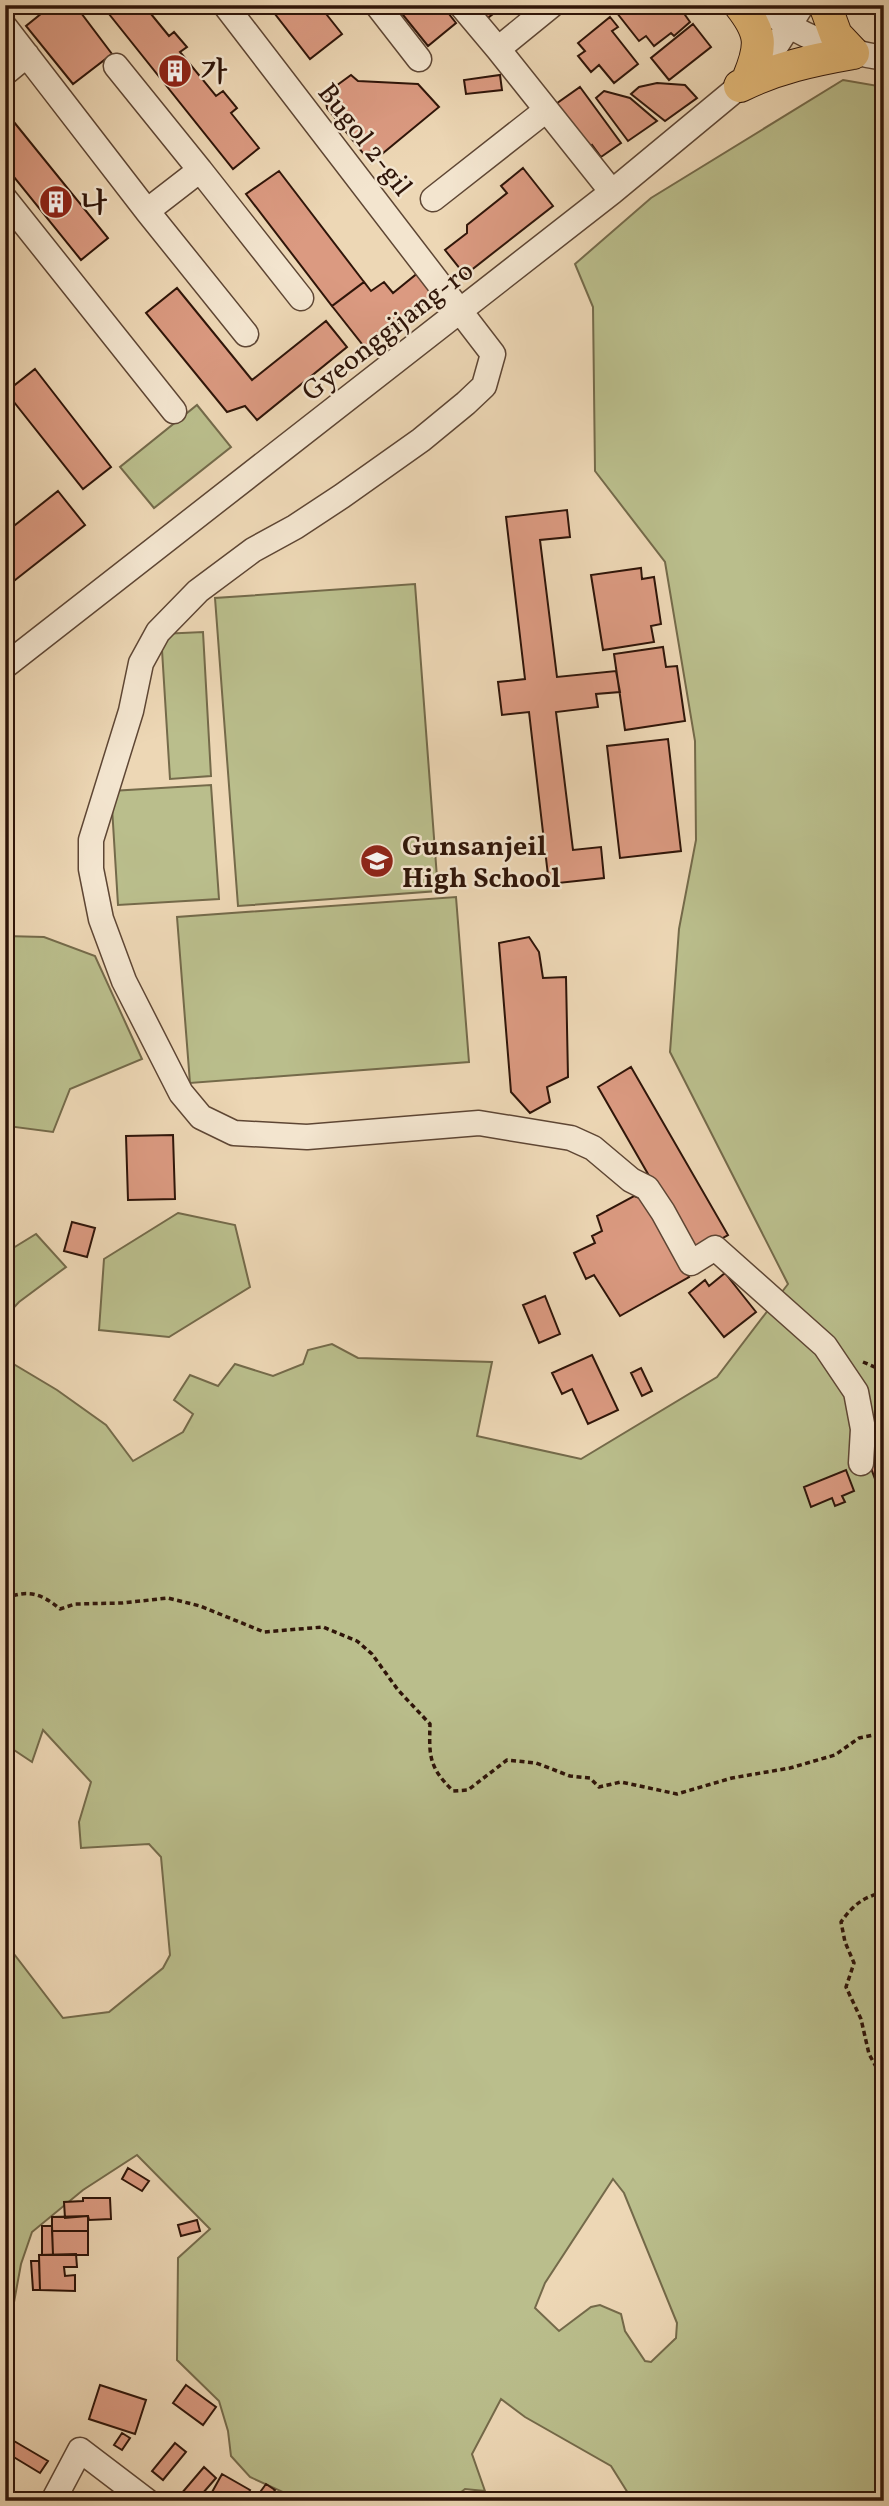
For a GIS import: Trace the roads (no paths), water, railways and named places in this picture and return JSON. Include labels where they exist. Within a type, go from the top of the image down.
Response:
[{"type":"main road","points":[[740,5],[755,23],[758,35],[757,57],[745,81]]},
{"type":"main road","points":[[825,5],[836,35],[853,53]]},
{"type":"main road","points":[[745,81],[791,66],[853,53]]},
{"type":"street","name":"Bugol 2-gil","points":[[225,5],[493,354],[484,386],[421,440],[295,527],[253,550],[198,591],[158,632],[141,663],[131,710],[91,840],[91,869],[101,919],[124,981],[181,1093],[201,1117],[234,1133],[307,1137],[479,1124],[570,1138],[593,1148],[631,1180],[647,1188],[691,1263],[715,1248],[825,1346],[856,1392],[863,1429],[861,1463]]},
{"type":"street","points":[[377,5],[419,59]]},
{"type":"street","points":[[461,5],[611,192]]},
{"type":"street","points":[[498,49],[552,5]]},
{"type":"street","points":[[761,5],[796,16],[806,37],[853,53],[884,58]]},
{"type":"street","name":"Gyeonggijang-ro","points":[[5,666],[611,192],[767,61],[796,16]]},
{"type":"street","points":[[5,27],[246,334]]},
{"type":"street","points":[[5,72],[27,55]]},
{"type":"street","points":[[116,66],[301,298]]},
{"type":"street","points":[[433,199],[545,111]]},
{"type":"street","points":[[147,211],[200,170]]},
{"type":"street","points":[[5,199],[174,411]]},
{"type":"street","points":[[53,2501],[80,2450],[148,2501]]},
{"type":"place","name":"가","points":[[175,71]]},
{"type":"place","name":"나","points":[[56,202]]},
{"type":"place","name":"Gunsanjeil High School","points":[[377,861]]}]
